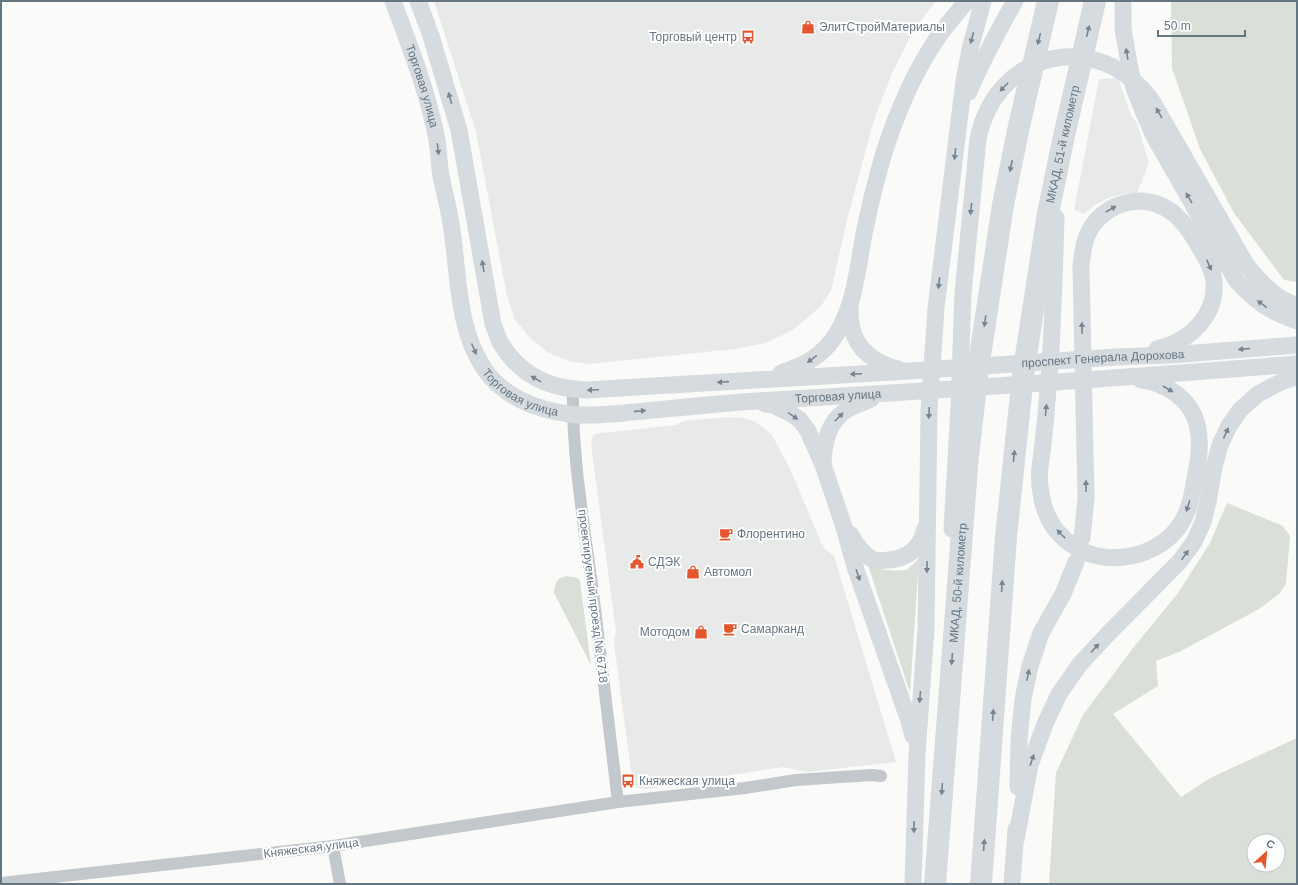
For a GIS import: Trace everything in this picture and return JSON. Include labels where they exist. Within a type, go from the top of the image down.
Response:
[{"type":"highway","name":"МКАД, 50-й километр","points":[[935,884],[957,585],[968,455],[978,369],[1003,205],[1048,1]]},
{"type":"highway","name":"МКАД, 51-й километр","points":[[981,884],[1006,537],[1021,391],[1048,213],[1078,72],[1095,1]]},
{"type":"street","name":"Торговая улица","points":[[393,1],[423,84],[437,140],[441,176],[451,223],[462,312],[468,334],[484,369],[505,391],[544,410],[573,415],[666,410],[743,402],[910,392]]},
{"type":"street","name":"Торговая улица","points":[[418,1],[426,21],[459,130],[488,300],[496,330],[500,342],[512,359],[528,374],[541,382],[573,390],[592,390],[909,371]]},
{"type":"street","points":[[762,379],[802,366],[815,357],[830,343],[841,326],[850,304],[870,204],[882,159],[894,125],[905,97],[921,65],[939,37],[967,1]]},
{"type":"street","points":[[913,884],[917,754],[926,629],[929,410],[936,308],[964,81],[970,49],[983,1]]},
{"type":"street","points":[[960,115],[977,72],[991,43],[1015,1]]},
{"type":"street","points":[[1123,1],[1123,29],[1134,88],[1155,138],[1236,280],[1249,294],[1266,307],[1281,316],[1297,321]]},
{"type":"street","points":[[957,585],[952,523],[960,407],[963,293],[978,139],[981,127],[991,103],[998,92],[1016,75],[1027,68],[1051,59],[1077,57],[1096,60],[1125,73],[1144,90],[1152,101],[1247,266],[1261,283],[1277,296],[1297,305]]},
{"type":"street","points":[[1057,168],[1052,314],[1047,400],[1039,478],[1040,494],[1044,510],[1050,522],[1061,535],[1073,546],[1096,556],[1126,557],[1142,553],[1156,547],[1169,538],[1180,525],[1188,509],[1198,465],[1200,446],[1198,426],[1194,414],[1183,400],[1172,391],[1159,384],[1117,377]]},
{"type":"street","points":[[1082,538],[1086,498],[1081,267],[1083,248],[1087,234],[1102,214],[1115,206],[1130,202],[1148,201],[1161,205],[1175,213],[1190,230],[1210,265],[1214,280],[1214,294],[1211,307],[1204,319],[1193,332],[1181,341],[1166,347],[1116,357]]},
{"type":"street","points":[[850,304],[852,327],[856,342],[863,351],[875,360],[890,367],[909,371]]},
{"type":"street","name":"проспект Генерала Дорохова","points":[[909,371],[1116,357],[1171,355],[1297,344]]},
{"type":"street","name":"проспект Генерала Дорохова","points":[[910,392],[1297,364]]},
{"type":"street","points":[[1016,840],[1030,765],[1045,724],[1059,694],[1080,664],[1180,561],[1194,542],[1204,522],[1220,445],[1229,426],[1240,410],[1258,394],[1281,382],[1297,376]]},
{"type":"street","name":"проектируемый проезд № 6718","points":[[573,390],[576,466],[618,802]]},
{"type":"street","points":[[823,465],[826,435],[840,415],[848,409],[886,394]]},
{"type":"street","points":[[743,402],[773,405],[790,413],[800,420],[808,431],[823,465],[844,524],[856,570],[909,721],[917,754]]},
{"type":"street","points":[[844,524],[858,548],[871,559],[884,561],[895,560],[907,556],[916,548],[923,536],[928,514]]},
{"type":"street","points":[[1012,884],[1016,840],[1019,741],[1023,699],[1030,666],[1042,634],[1063,594],[1076,562]]},
{"type":"street","name":"Княжеская улица","points":[[1,883],[334,846],[618,802],[745,788],[796,780],[872,775],[881,776]]},
{"type":"street","points":[[334,846],[340,884]]},
{"type":"shaded area","points":[[434,1],[936,1],[913,31],[892,73],[873,123],[847,220],[831,291],[821,306],[793,330],[765,343],[735,349],[588,364],[569,361],[549,353],[530,338],[514,318],[507,296],[476,132]]},
{"type":"shaded area","points":[[1171,1],[1297,1],[1297,282],[1284,280],[1234,213],[1200,149],[1172,68]]},
{"type":"shaded area","points":[[1118,78],[1131,115],[1137,123],[1149,163],[1137,193],[1123,194],[1108,198],[1095,205],[1084,214],[1074,210],[1099,79]]},
{"type":"shaded area","points":[[729,417],[744,418],[756,422],[772,435],[790,469],[823,547],[834,556],[896,762],[807,772],[783,767],[644,789],[638,788],[633,782],[614,643],[616,631],[591,445],[593,435],[677,425],[683,421]]},
{"type":"shaded area","points":[[1227,503],[1283,526],[1290,536],[1286,584],[1279,594],[1259,609],[1181,651],[1156,661],[1158,686],[1113,714],[1181,797],[1210,778],[1297,738],[1297,884],[1049,884],[1056,773],[1083,715],[1133,648],[1178,593],[1210,543]]},
{"type":"shaded area","points":[[919,558],[910,693],[868,565],[888,570],[907,570]]},
{"type":"shaded area","points":[[567,576],[578,578],[580,581],[591,665],[554,593],[558,580]]},
{"type":"place","name":"ЭлитСтройМатериалы","points":[[808,27]]},
{"type":"place","name":"Торговый центр","points":[[748,37]]},
{"type":"place","name":"Флорентино","points":[[726,534]]},
{"type":"place","name":"СДЭК","points":[[637,562]]},
{"type":"place","name":"Автомол","points":[[693,572]]},
{"type":"place","name":"Самарканд","points":[[730,629]]},
{"type":"place","name":"Мотодом","points":[[701,632]]},
{"type":"place","name":"Княжеская улица","points":[[628,781]]}]
